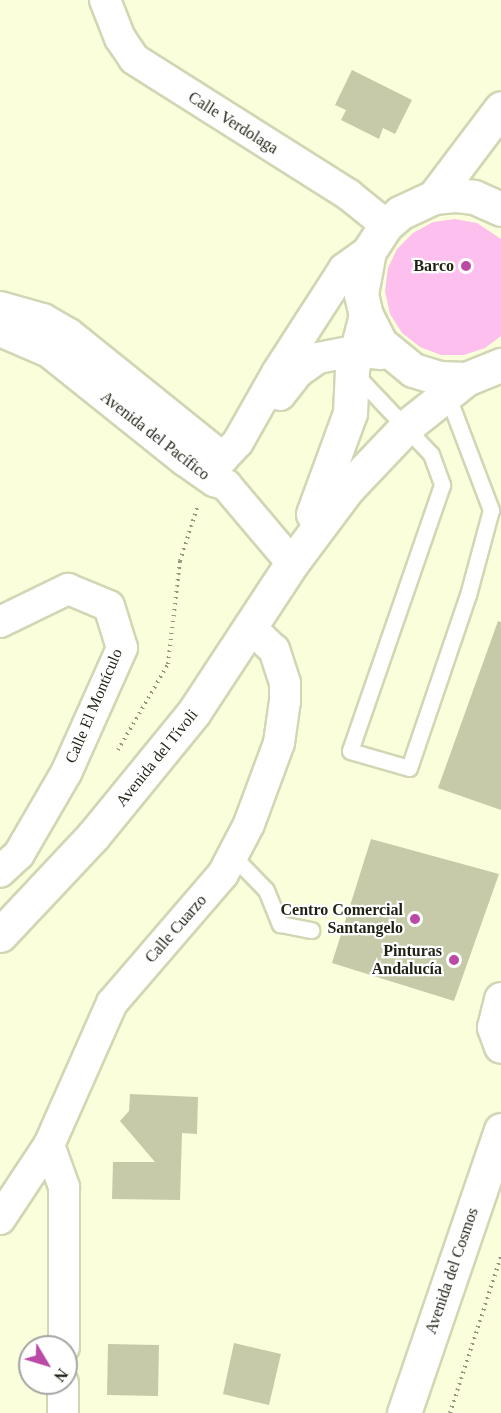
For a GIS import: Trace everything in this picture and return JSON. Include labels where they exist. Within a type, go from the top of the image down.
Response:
[{"type":"main road","points":[[434,197],[501,108]]},
{"type":"main road","points":[[481,377],[430,376],[413,370],[390,355],[366,315],[363,272],[378,238],[416,203],[434,197],[474,197],[501,209]]},
{"type":"main road","name":"Avenida del Tívoli","points":[[292,563],[334,467],[351,413],[345,358],[366,315]]},
{"type":"main road","name":"Avenida del Tívoli","points":[[0,935],[93,836],[194,712],[252,629],[292,563],[348,488],[407,426],[481,377]]},
{"type":"main road","points":[[501,999],[494,1027],[501,1046]]},
{"type":"main road","name":"Avenida del Cosmos","points":[[404,1413],[501,1130]]},
{"type":"street","name":"Calle Verdolaga","points":[[105,0],[120,38],[134,59],[349,195],[378,238]]},
{"type":"street","points":[[0,307],[43,319],[69,334],[223,459],[229,456],[344,269],[378,238]]},
{"type":"street","name":"Avenida del Pacífico","points":[[0,331],[50,352],[184,460],[214,482],[226,485],[292,563]]},
{"type":"street","points":[[226,485],[298,372],[345,358],[390,355]]},
{"type":"street","name":"Calle El Montículo","points":[[0,622],[68,589],[109,606],[122,648],[66,773],[19,854],[0,872]]},
{"type":"street","name":"Calle Cuarzo","points":[[0,1219],[49,1145],[112,1003],[224,874],[249,824],[279,743],[285,701],[285,683],[274,650],[252,629]]},
{"type":"street","points":[[49,1145],[64,1187],[64,1335]]},
{"type":"street","points":[[63,1395],[63,1413]]},
{"type":"lane","points":[[345,358],[431,454],[442,485],[350,751],[409,768],[468,595],[491,510],[481,377]]},
{"type":"lane","points":[[233,856],[266,890],[280,924],[311,930]]},
{"type":"path","points":[[450,1413],[501,1256]]},
{"type":"shaded area","points":[[455,219],[477,223],[501,239],[501,336],[485,348],[464,355],[441,355],[420,347],[402,333],[390,314],[385,291],[388,268],[397,249],[413,233],[433,222]]},
{"type":"building","points":[[352,70],[412,100],[395,134],[383,128],[379,139],[341,120],[346,110],[335,105]]},
{"type":"building","points":[[498,621],[501,622],[501,810],[438,788]]},
{"type":"building","name":"Centro Comercial Santangelo","points":[[371,839],[499,874],[454,1001],[332,963]]},
{"type":"building","points":[[130,1094],[198,1097],[197,1134],[182,1133],[180,1200],[112,1199],[113,1162],[155,1162],[120,1121],[129,1111]]},
{"type":"building","points":[[234,1343],[281,1354],[269,1405],[223,1394]]},
{"type":"building","points":[[108,1344],[159,1345],[158,1396],[107,1395]]},
{"type":"place","name":"Barco","points":[[466,266]]},
{"type":"place","name":"Centro Comercial Santangelo","points":[[415,919]]},
{"type":"place","name":"Pinturas Andalucía","points":[[454,960]]}]
